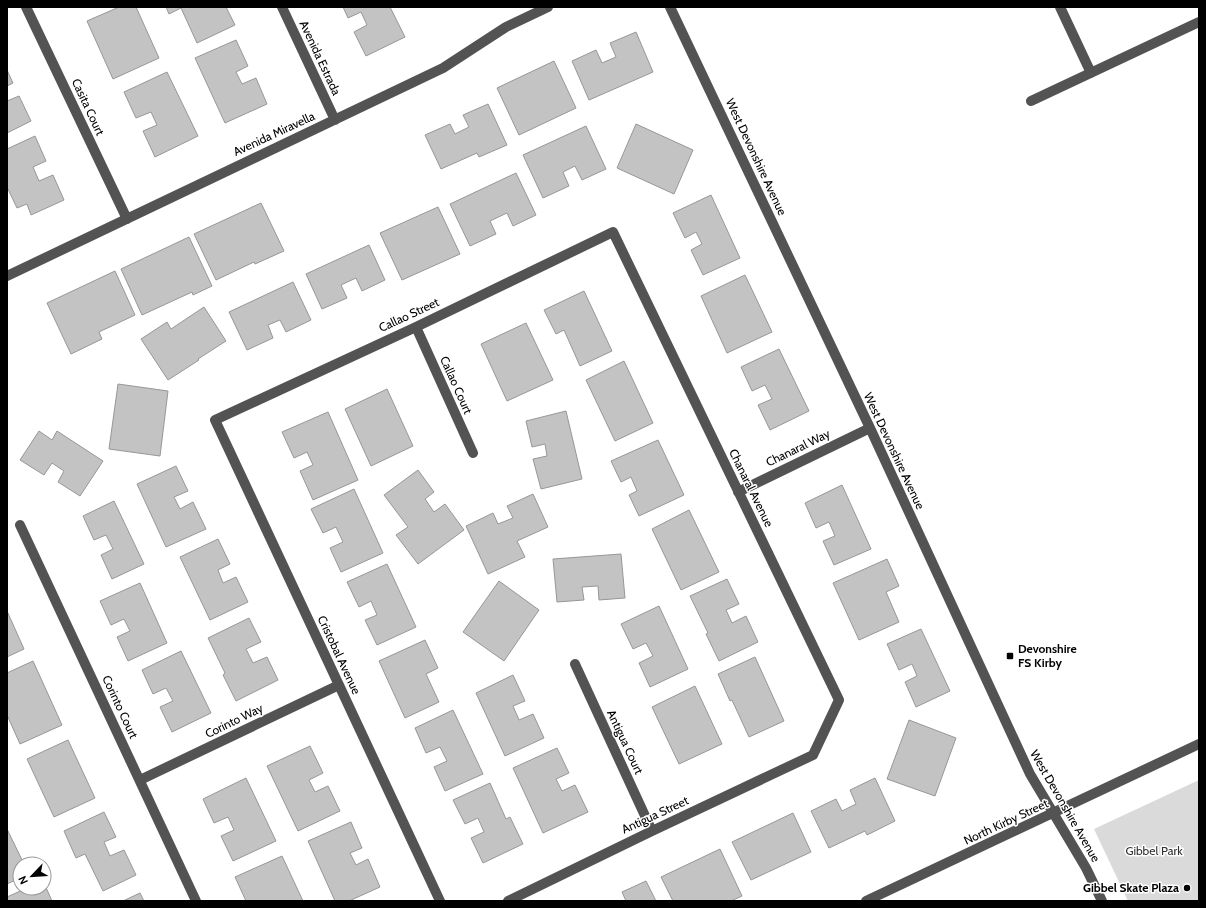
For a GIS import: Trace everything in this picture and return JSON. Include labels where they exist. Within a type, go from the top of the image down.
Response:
[{"type":"street","name":"Casita Court","points":[[26,7],[127,219]]},
{"type":"street","name":"Avenida Estrada","points":[[282,7],[335,120]]},
{"type":"street","name":"Avenida Miravella","points":[[7,276],[443,68],[506,27],[548,7]]},
{"type":"street","name":"West Devonshire Avenue","points":[[670,7],[870,428],[1030,774],[1086,868],[1102,901]]},
{"type":"street","points":[[1060,7],[1091,73]]},
{"type":"street","points":[[1031,101],[1199,22]]},
{"type":"street","name":"Callao Street","points":[[215,420],[416,327],[613,232]]},
{"type":"street","name":"Chanaral Avenue","points":[[613,232],[839,700],[813,755]]},
{"type":"street","name":"Callao Court","points":[[416,327],[473,453]]},
{"type":"street","name":"Cristobal Avenue","points":[[215,420],[440,901]]},
{"type":"street","name":"Chanaral Way","points":[[738,492],[870,428]]},
{"type":"street","name":"Corinto Court","points":[[20,525],[196,901]]},
{"type":"street","name":"Antigua Court","points":[[575,664],[652,831]]},
{"type":"street","name":"Corinto Way","points":[[140,780],[339,685]]},
{"type":"street","name":"North Kirby Street","points":[[866,901],[1199,744]]},
{"type":"street","name":"Antigua Street","points":[[508,901],[813,755]]},
{"type":"green space","name":"Gibbel Park","points":[[1199,780],[1199,901],[1128,901],[1094,829]]},
{"type":"building","points":[[119,7],[136,7],[159,58],[113,79],[87,21]]},
{"type":"building","points":[[166,7],[226,7],[235,25],[197,43],[181,8],[169,14]]},
{"type":"building","points":[[343,7],[390,7],[405,37],[366,56],[354,32],[367,25],[361,12],[348,18]]},
{"type":"building","points":[[636,32],[653,72],[589,100],[572,61],[596,50],[602,63],[616,57],[610,43]]},
{"type":"building","points":[[236,40],[248,66],[236,72],[242,84],[256,78],[267,104],[225,123],[195,58]]},
{"type":"building","points":[[554,61],[576,108],[519,135],[497,88]]},
{"type":"building","points":[[7,70],[13,83],[7,86]]},
{"type":"building","points":[[167,72],[198,136],[155,157],[143,131],[157,125],[151,112],[136,118],[124,92]]},
{"type":"building","points":[[19,96],[31,121],[7,133],[7,101]]},
{"type":"building","points":[[488,104],[507,145],[479,157],[477,153],[441,169],[425,135],[450,124],[455,134],[469,127],[463,115]]},
{"type":"building","points":[[636,124],[693,150],[674,194],[617,168]]},
{"type":"building","points":[[586,126],[606,169],[582,180],[575,166],[563,172],[569,186],[543,198],[523,155]]},
{"type":"building","points":[[35,136],[46,161],[33,167],[39,181],[53,175],[64,200],[31,215],[27,204],[17,208],[7,187],[7,149]]},
{"type":"building","points":[[516,173],[536,215],[513,226],[507,213],[490,221],[496,234],[470,246],[450,204]]},
{"type":"building","points":[[711,195],[740,258],[703,275],[691,250],[702,244],[696,232],[685,238],[673,213]]},
{"type":"building","points":[[261,203],[284,251],[255,264],[254,262],[216,280],[194,234]]},
{"type":"building","points":[[438,207],[460,254],[402,280],[380,233]]},
{"type":"building","points":[[189,237],[212,286],[193,295],[192,292],[142,315],[121,269]]},
{"type":"building","points":[[369,245],[385,280],[362,291],[356,278],[341,285],[347,298],[322,309],[306,274]]},
{"type":"building","points":[[115,271],[135,315],[99,332],[102,339],[71,354],[47,303]]},
{"type":"building","points":[[745,275],[772,332],[727,353],[701,296]]},
{"type":"building","points":[[293,282],[311,320],[286,332],[280,320],[268,325],[273,338],[247,350],[229,312]]},
{"type":"building","points":[[584,291],[612,351],[580,366],[564,330],[556,334],[544,310]]},
{"type":"building","points":[[204,307],[226,341],[168,380],[141,339],[167,322],[171,329]]},
{"type":"building","points":[[526,323],[553,380],[507,401],[481,344]]},
{"type":"building","points":[[779,349],[809,411],[770,430],[758,405],[772,399],[765,385],[752,391],[741,367]]},
{"type":"building","points":[[624,361],[653,423],[615,441],[586,380]]},
{"type":"building","points":[[118,384],[168,391],[160,456],[109,449]]},
{"type":"building","points":[[387,389],[413,446],[371,466],[345,409]]},
{"type":"building","points":[[566,411],[582,479],[541,489],[533,459],[547,456],[545,444],[532,447],[526,421]]},
{"type":"building","points":[[328,412],[358,480],[313,500],[300,471],[313,465],[307,452],[294,458],[282,432]]},
{"type":"building","points":[[39,431],[52,440],[57,431],[103,461],[80,496],[58,482],[64,471],[52,463],[44,475],[20,460]]},
{"type":"building","points":[[658,440],[684,495],[639,516],[629,495],[637,491],[631,477],[621,482],[611,461]]},
{"type":"building","points":[[176,466],[188,491],[174,497],[180,509],[193,502],[206,529],[166,547],[137,484]]},
{"type":"building","points":[[418,470],[434,492],[425,499],[434,512],[445,504],[464,530],[418,564],[396,535],[408,527],[384,495]]},
{"type":"building","points":[[842,485],[871,549],[834,565],[823,541],[835,536],[829,522],[816,528],[805,503]]},
{"type":"building","points":[[354,489],[383,553],[341,572],[330,548],[343,542],[336,527],[323,533],[311,509]]},
{"type":"building","points":[[533,494],[548,527],[517,541],[525,557],[488,574],[466,526],[493,513],[498,524],[513,518],[507,506]]},
{"type":"building","points":[[114,501],[144,564],[112,579],[101,555],[113,549],[106,535],[94,540],[83,516]]},
{"type":"building","points":[[689,510],[719,572],[681,590],[652,529]]},
{"type":"building","points":[[218,539],[230,564],[218,570],[223,583],[236,577],[248,602],[210,620],[180,557]]},
{"type":"building","points":[[621,554],[625,598],[599,600],[598,586],[582,587],[584,600],[557,602],[553,559]]},
{"type":"building","points":[[887,559],[899,586],[886,592],[899,622],[859,640],[833,583]]},
{"type":"building","points":[[387,564],[416,627],[377,645],[365,620],[377,615],[371,601],[359,607],[347,582]]},
{"type":"building","points":[[727,579],[739,604],[726,610],[732,623],[746,616],[758,642],[719,661],[706,634],[708,633],[690,596]]},
{"type":"building","points":[[499,581],[539,610],[504,661],[463,632]]},
{"type":"building","points":[[140,583],[167,643],[128,661],[117,637],[130,631],[124,619],[111,625],[100,601]]},
{"type":"building","points":[[659,606],[688,669],[650,687],[639,663],[653,656],[646,643],[633,649],[621,624]]},
{"type":"building","points":[[7,611],[24,649],[7,657]]},
{"type":"building","points":[[249,618],[261,642],[246,649],[253,663],[267,657],[278,680],[236,701],[223,675],[225,673],[208,638]]},
{"type":"building","points":[[921,629],[950,691],[916,707],[905,682],[917,676],[912,664],[899,670],[887,644]]},
{"type":"building","points":[[425,640],[438,668],[426,674],[439,702],[405,718],[379,661]]},
{"type":"building","points":[[181,651],[211,713],[172,732],[160,707],[173,701],[166,688],[153,694],[142,670]]},
{"type":"building","points":[[755,657],[784,721],[749,737],[718,674]]},
{"type":"building","points":[[33,661],[62,725],[20,744],[7,715],[7,673]]},
{"type":"building","points":[[513,675],[525,701],[513,706],[519,720],[533,714],[544,738],[505,756],[476,693]]},
{"type":"building","points":[[695,686],[722,744],[679,764],[652,707]]},
{"type":"building","points":[[453,710],[483,774],[445,791],[434,767],[447,761],[440,747],[426,753],[415,728]]},
{"type":"building","points":[[909,720],[956,738],[935,796],[887,779]]},
{"type":"building","points":[[68,740],[95,798],[54,817],[27,759]]},
{"type":"building","points":[[310,746],[323,773],[309,780],[315,792],[328,786],[340,811],[298,831],[267,766]]},
{"type":"building","points":[[557,748],[569,773],[556,779],[562,791],[575,785],[588,812],[543,833],[513,768]]},
{"type":"building","points":[[246,778],[276,841],[233,861],[221,836],[234,830],[228,817],[214,823],[203,799]]},
{"type":"building","points":[[875,778],[895,821],[867,835],[865,831],[829,848],[811,811],[836,799],[842,811],[856,804],[850,790]]},
{"type":"building","points":[[490,783],[506,819],[510,817],[523,844],[483,863],[471,838],[484,832],[478,818],[465,824],[453,800]]},
{"type":"building","points":[[104,812],[116,837],[104,842],[110,856],[124,850],[136,875],[103,891],[85,854],[76,858],[64,831]]},
{"type":"building","points":[[793,813],[811,852],[751,880],[732,842]]},
{"type":"building","points":[[351,822],[362,848],[350,853],[356,865],[368,859],[380,887],[349,901],[335,901],[308,841]]},
{"type":"building","points":[[7,829],[20,856],[12,856],[12,882],[7,884]]},
{"type":"building","points":[[720,849],[742,896],[731,901],[673,901],[661,877]]},
{"type":"building","points":[[282,856],[303,901],[246,901],[235,877]]},
{"type":"building","points":[[646,881],[656,901],[626,901],[622,892]]},
{"type":"building","points":[[140,893],[144,901],[123,901]]},
{"type":"building","points":[[12,895],[12,896],[50,896],[52,901],[7,901],[7,897]]},
{"type":"place","name":"Devonshire FS Kirby","points":[[1010,656]]},
{"type":"place","name":"Gibbel Skate Plaza","points":[[1187,888]]}]
